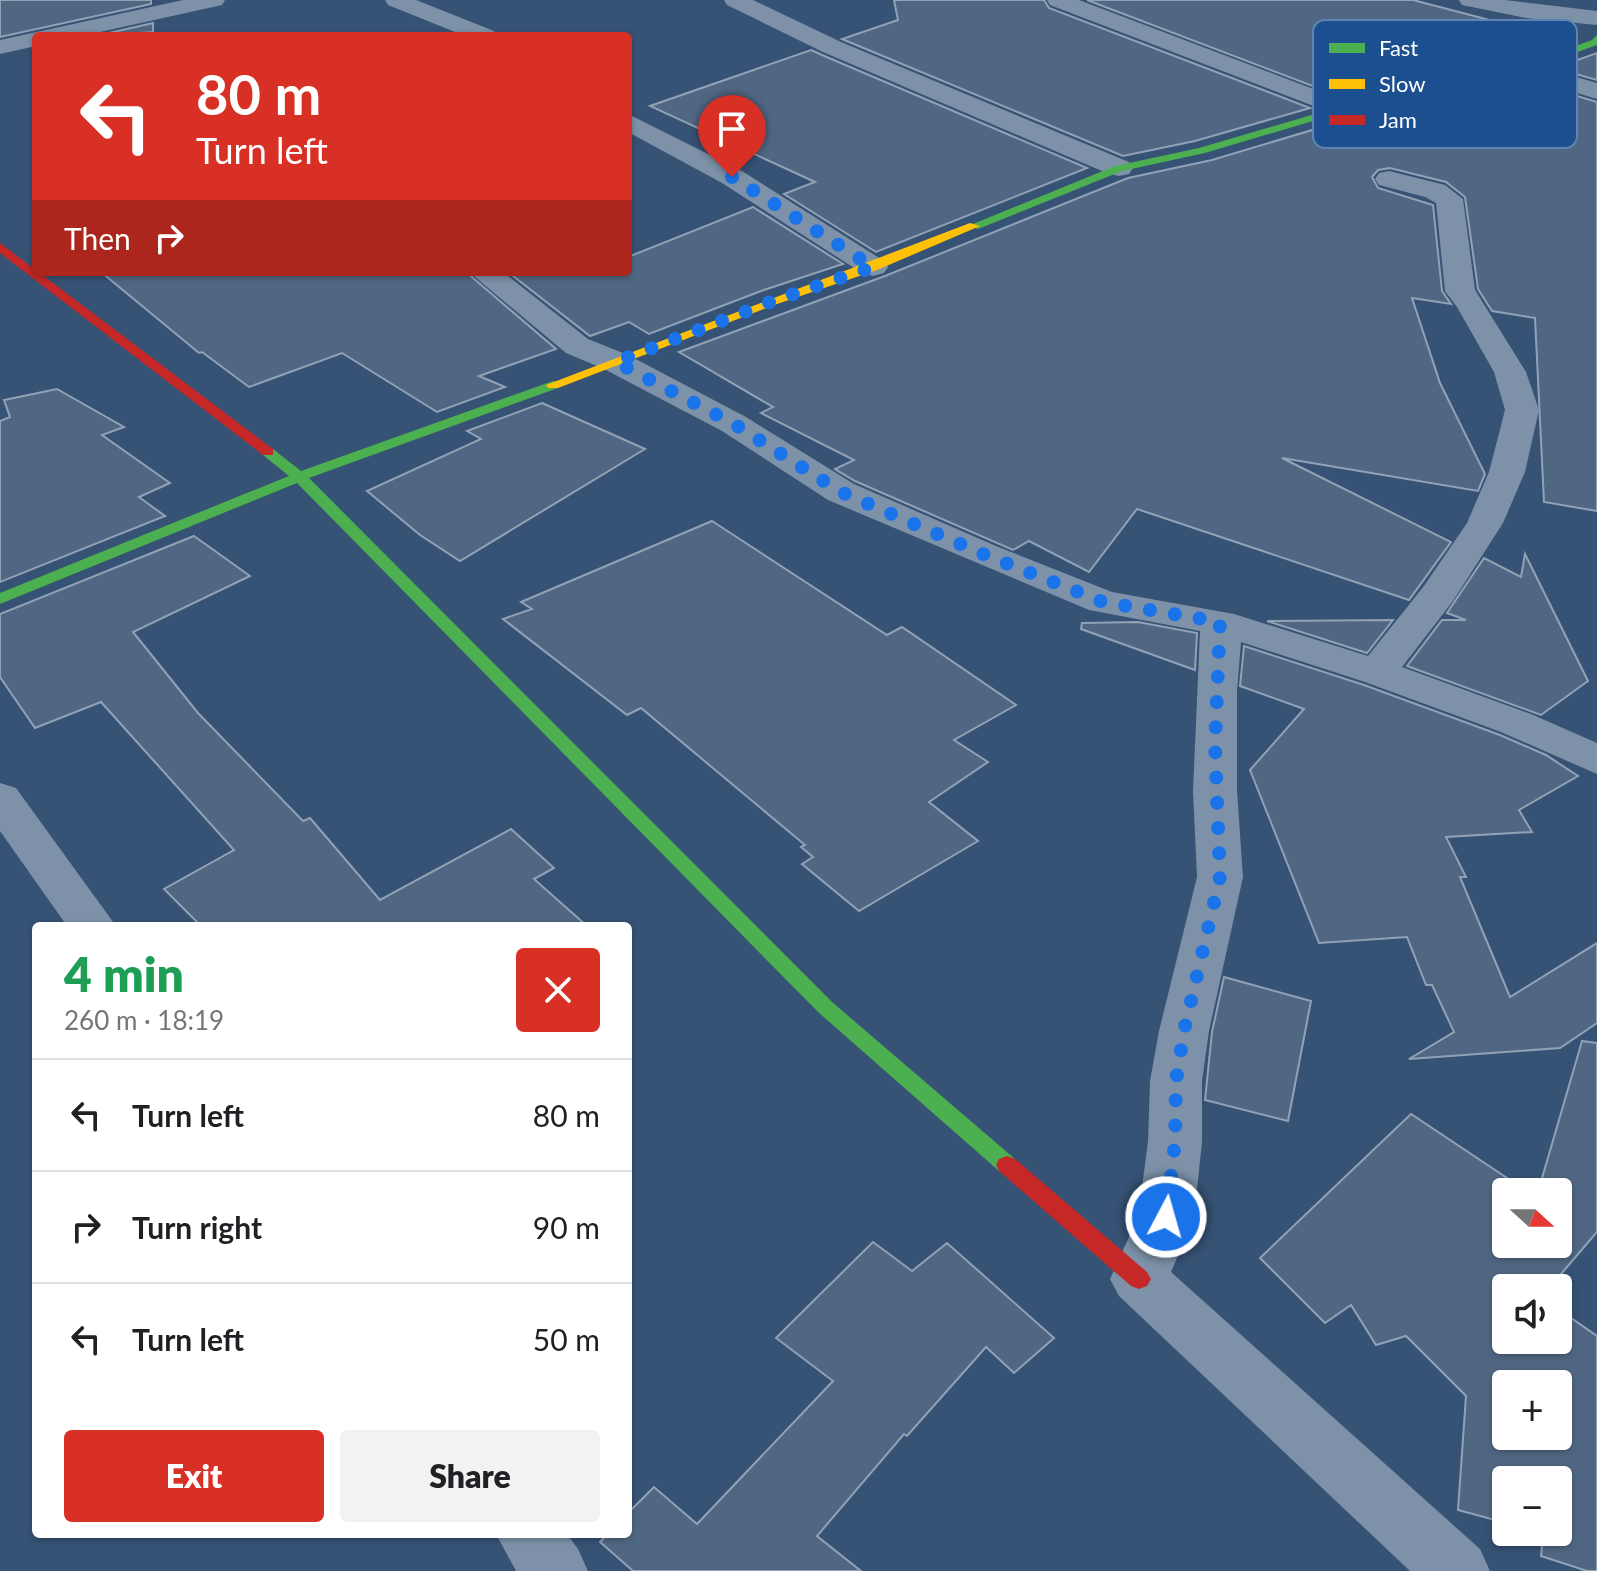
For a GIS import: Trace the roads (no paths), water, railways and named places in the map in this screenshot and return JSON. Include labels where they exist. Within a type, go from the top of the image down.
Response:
[{"type":"street","points":[[67,9],[101,31],[214,0]]},
{"type":"street","points":[[396,0],[476,32]]},
{"type":"street","points":[[735,0],[832,47],[1119,168]]},
{"type":"street","points":[[1058,0],[1313,97]]},
{"type":"street","points":[[1470,0],[1526,11],[1597,18]]},
{"type":"street","points":[[1577,49],[1596,42],[1597,38]]},
{"type":"street","points":[[0,47],[32,40]]},
{"type":"street","points":[[1577,85],[1597,91]]},
{"type":"street","points":[[0,599],[299,477],[616,362],[773,301],[873,267],[1119,168],[1201,151],[1313,117]]},
{"type":"street","points":[[632,124],[732,177],[873,267]]},
{"type":"street","points":[[1379,673],[1391,651],[1439,593],[1485,523],[1507,472],[1522,410],[1510,372],[1471,304],[1460,291],[1449,199],[1435,191],[1389,179]]},
{"type":"street","points":[[0,247],[32,274]]},
{"type":"street","points":[[35,276],[180,383],[299,477],[825,1007],[1139,1279],[1457,1571]]},
{"type":"street","points":[[489,276],[577,346],[616,362],[734,424],[841,492],[1103,602],[1220,622],[1379,673],[1516,723],[1597,760]]},
{"type":"street","points":[[1139,1279],[1166,1217],[1175,1142],[1176,1081],[1184,1031],[1220,877],[1215,745],[1220,622]]},
{"type":"street","points":[[0,798],[89,922]]},
{"type":"street","points":[[531,1538],[555,1571]]}]
